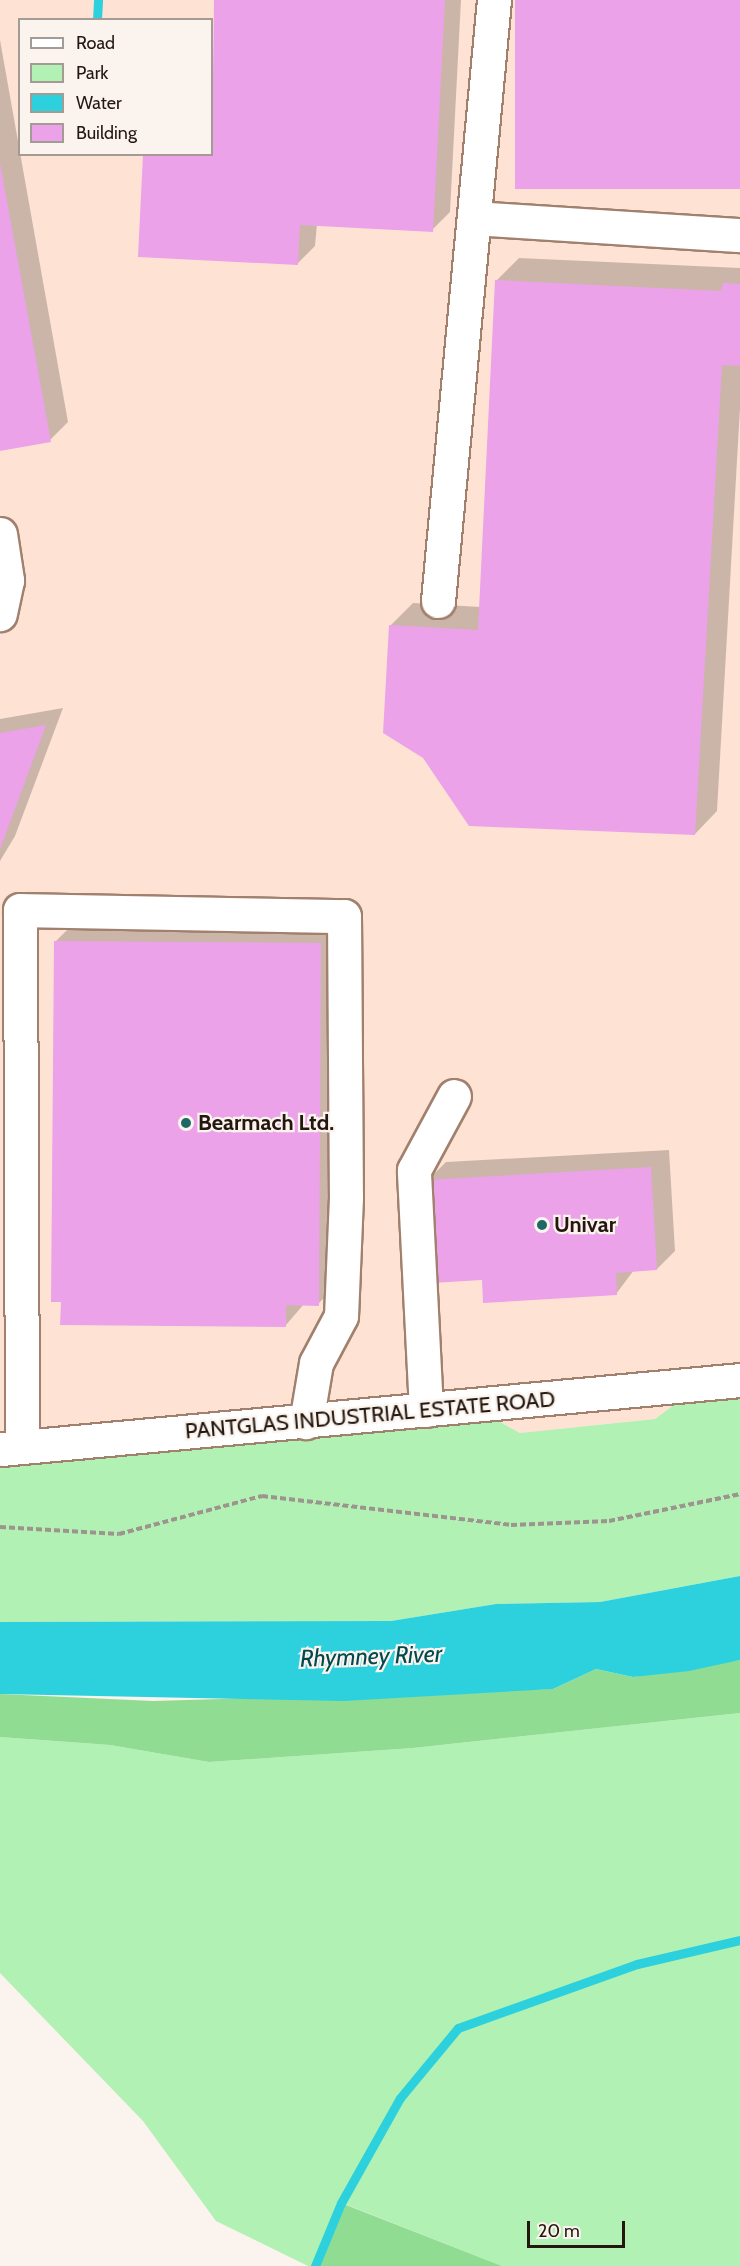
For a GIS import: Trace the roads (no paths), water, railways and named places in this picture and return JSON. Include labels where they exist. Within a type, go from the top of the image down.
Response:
[{"type":"street","points":[[438,601],[494,0]]},
{"type":"street","points":[[474,218],[740,235]]},
{"type":"street","points":[[0,534],[7,580],[0,614]]},
{"type":"street","points":[[11,1448],[20,910],[344,916],[346,1197],[341,1316],[316,1363],[306,1422]]},
{"type":"street","points":[[426,1410],[414,1170],[454,1096]]},
{"type":"street","name":"PANTGLAS INDUSTRIAL ESTATE ROAD","points":[[11,1448],[740,1380]]},
{"type":"water","name":"Rhymney River","points":[[740,1576],[740,1660],[689,1671],[633,1677],[596,1669],[553,1689],[344,1701],[0,1694],[0,1622],[391,1621],[496,1604],[600,1602]]},
{"type":"waterway","points":[[97,18],[98,0]]},
{"type":"waterway","points":[[315,2266],[341,2203],[400,2098],[458,2028],[637,1964],[740,1940]]},
{"type":"place","name":"Bearmach Ltd.","points":[[186,1123]]},
{"type":"place","name":"Univar","points":[[542,1225]]}]
